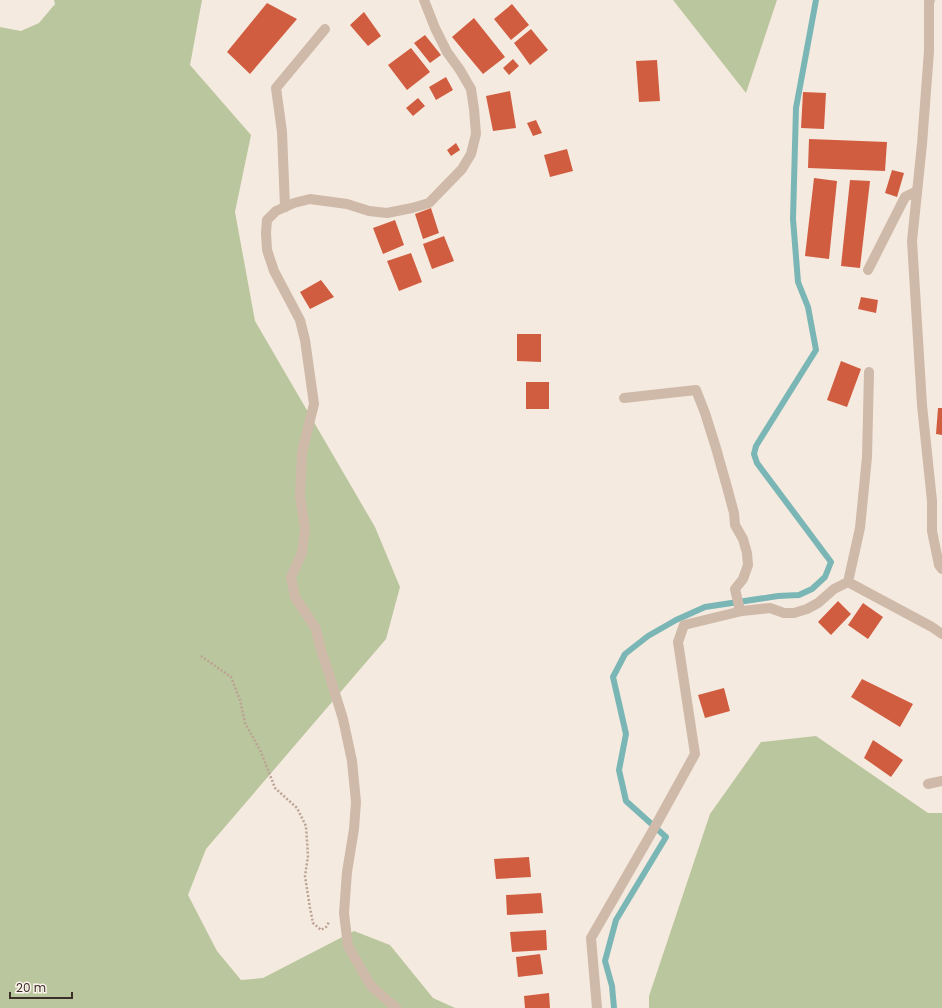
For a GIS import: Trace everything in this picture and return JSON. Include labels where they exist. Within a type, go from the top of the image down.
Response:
[{"type":"street","points":[[396,1008],[371,986],[348,946],[344,913],[347,872],[354,829],[356,802],[352,761],[343,719],[321,650],[316,629],[295,597],[291,577],[302,553],[305,528],[300,496],[302,452],[314,404],[305,340],[300,320],[274,271],[267,250],[266,233],[267,220],[276,212],[294,203],[310,199],[347,204],[368,211],[387,213],[429,203],[462,169],[471,154],[476,134],[471,89],[447,52],[435,28],[424,0]]},
{"type":"street","points":[[930,0],[929,52],[912,249],[922,405],[932,501],[932,531],[939,554],[938,565],[942,569]]},
{"type":"street","points":[[285,207],[282,132],[276,88],[325,29]]},
{"type":"street","points":[[868,270],[905,197],[917,192]]},
{"type":"street","points":[[848,582],[860,528],[867,457],[868,372]]},
{"type":"street","points":[[624,398],[696,390],[716,448],[734,513],[735,524],[743,539],[747,553],[748,565],[743,579],[735,589],[739,609]]},
{"type":"street","points":[[597,1008],[591,938],[695,754],[678,642],[684,625],[739,609],[770,608],[784,613],[794,613],[807,609],[818,603],[834,589],[848,582]]},
{"type":"street","points":[[848,582],[932,627],[942,634]]},
{"type":"street","points":[[928,784],[942,781]]},
{"type":"path","points":[[201,656],[231,677],[240,700],[245,723],[261,752],[275,788],[297,808],[306,826],[308,856],[305,876],[313,923],[321,930],[330,920]]},
{"type":"green space","points":[[54,0],[202,0],[190,65],[251,135],[235,212],[255,321],[375,527],[400,587],[386,639],[206,849],[188,895],[217,951],[241,980],[263,978],[354,931],[390,945],[433,998],[455,1008],[0,1008],[0,27],[21,31],[39,23],[55,4]]},
{"type":"green space","points":[[673,0],[777,0],[746,93]]},
{"type":"green space","points":[[816,736],[928,813],[942,813],[942,1008],[649,1008],[649,996],[710,814],[761,742]]},
{"type":"building","points":[[267,3],[297,19],[250,74],[227,52]]},
{"type":"building","points":[[512,4],[529,25],[511,40],[494,19]]},
{"type":"building","points":[[364,12],[381,36],[368,46],[350,25]]},
{"type":"building","points":[[474,18],[505,57],[483,74],[452,37]]},
{"type":"building","points":[[531,29],[548,50],[530,65],[514,43]]},
{"type":"building","points":[[425,35],[441,55],[430,63],[414,43]]},
{"type":"building","points":[[411,48],[430,72],[407,90],[388,65]]},
{"type":"building","points":[[513,59],[519,66],[509,75],[503,68]]},
{"type":"building","points":[[657,60],[660,101],[639,102],[636,61]]},
{"type":"building","points":[[446,77],[453,90],[436,100],[429,87]]},
{"type":"building","points":[[510,91],[516,128],[493,131],[486,96]]},
{"type":"building","points":[[803,92],[826,93],[824,129],[801,128]]},
{"type":"building","points":[[418,98],[425,106],[413,116],[406,108]]},
{"type":"building","points":[[536,120],[542,133],[533,136],[527,123]]},
{"type":"building","points":[[809,139],[887,142],[885,171],[808,168]]},
{"type":"building","points":[[456,143],[460,150],[451,156],[447,150]]},
{"type":"building","points":[[567,149],[573,171],[550,177],[544,155]]},
{"type":"building","points":[[892,170],[904,173],[897,197],[885,193]]},
{"type":"building","points":[[814,178],[837,181],[829,259],[805,256]]},
{"type":"building","points":[[850,180],[870,181],[860,268],[841,266]]},
{"type":"building","points":[[431,208],[439,233],[423,239],[415,214]]},
{"type":"building","points":[[395,220],[404,245],[383,254],[373,228]]},
{"type":"building","points":[[444,236],[454,261],[432,269],[423,244]]},
{"type":"building","points":[[411,253],[422,282],[399,291],[387,261]]},
{"type":"building","points":[[321,280],[334,297],[310,309],[300,292]]},
{"type":"building","points":[[861,297],[878,300],[876,313],[858,309]]},
{"type":"building","points":[[517,334],[541,334],[541,362],[517,361]]},
{"type":"building","points":[[841,361],[861,369],[847,407],[827,400]]},
{"type":"building","points":[[526,382],[549,382],[549,409],[526,409]]},
{"type":"building","points":[[938,408],[942,408],[942,435],[936,434]]},
{"type":"building","points":[[838,601],[851,614],[831,635],[818,622]]},
{"type":"building","points":[[863,603],[883,617],[868,639],[848,625]]},
{"type":"building","points":[[862,679],[913,704],[900,727],[851,697]]},
{"type":"building","points":[[724,688],[730,711],[705,718],[698,695]]},
{"type":"building","points":[[873,740],[903,760],[891,777],[864,758]]},
{"type":"building","points":[[529,857],[531,877],[496,879],[494,859]]},
{"type":"building","points":[[541,893],[543,913],[507,915],[506,895]]},
{"type":"building","points":[[546,930],[547,950],[512,952],[510,932]]},
{"type":"building","points":[[540,954],[543,974],[518,977],[516,957]]},
{"type":"building","points":[[549,993],[550,1008],[525,1008],[524,996]]},
{"type":"waterway","points":[[614,1008],[612,986],[605,961],[616,920],[666,837],[626,801],[619,770],[626,734],[613,677],[625,654],[648,636],[676,620],[705,607],[778,596],[799,595],[812,589],[825,577],[831,562],[757,463],[754,454],[756,446],[816,350],[808,307],[798,282],[793,219],[796,108],[816,0]]}]
